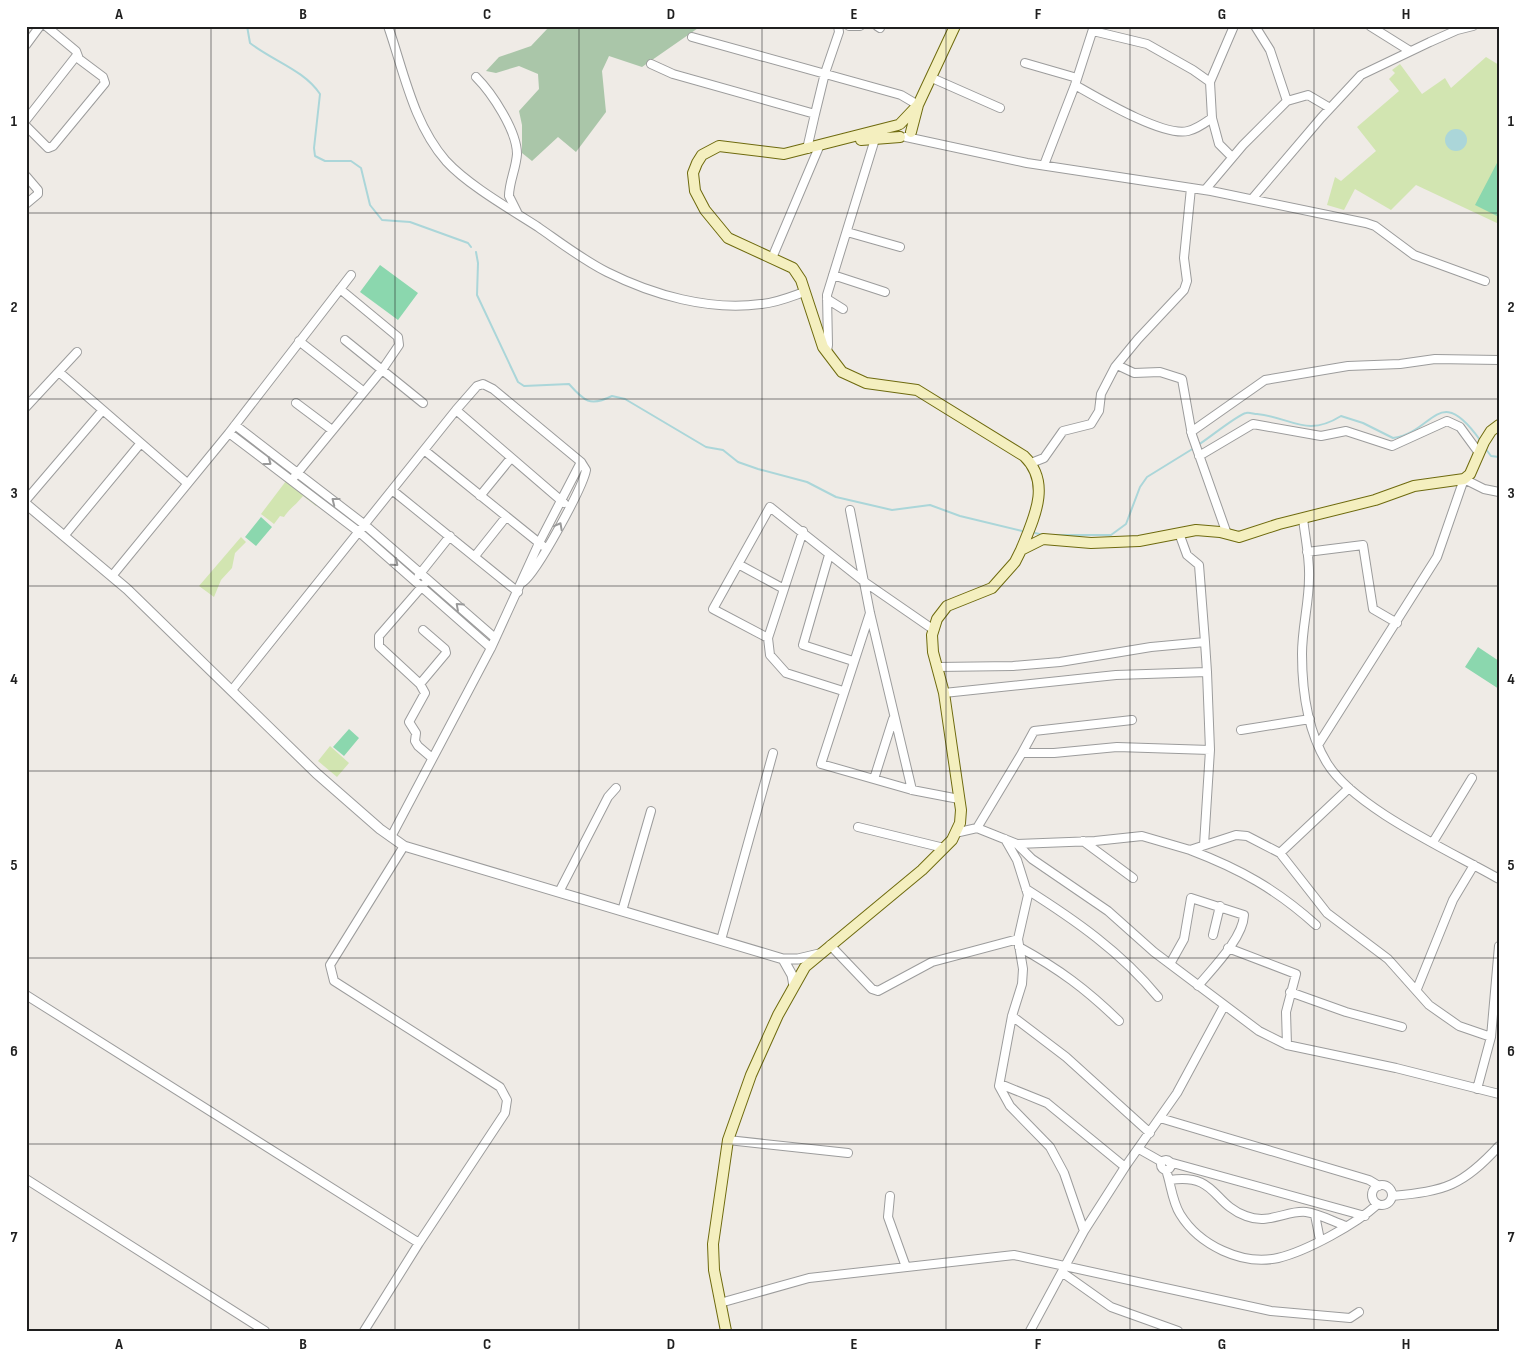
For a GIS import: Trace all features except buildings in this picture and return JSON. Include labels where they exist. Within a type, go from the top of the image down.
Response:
[{"type":"main road","points":[[905,135],[955,26]]},
{"type":"main road","points":[[899,124],[918,105]]},
{"type":"main road","points":[[726,1331],[714,1270],[713,1244],[717,1204],[728,1140],[751,1075],[778,1015],[805,967],[922,870],[944,848],[960,823],[959,799],[944,693],[933,652],[934,630],[937,619],[947,606],[992,588],[1003,579],[1021,550],[1034,518],[1041,488],[1031,463],[1024,456],[917,390],[866,383],[842,372],[827,352],[800,280],[793,268],[728,238],[719,229],[699,201],[695,191],[693,173],[702,155],[719,146],[784,154],[819,147],[899,124],[909,125],[905,135]]},
{"type":"main road","points":[[840,141],[905,135]]},
{"type":"main road","points":[[1021,550],[1043,539],[1091,542],[1139,541],[1196,530],[1227,534],[1239,538],[1302,518],[1375,500],[1414,486],[1464,479],[1470,474],[1481,448],[1491,431],[1499,425]]},
{"type":"street","points":[[26,45],[40,26]]},
{"type":"street","points":[[26,126],[48,148],[53,146],[105,83],[103,78],[79,59],[46,26]]},
{"type":"street","points":[[388,26],[404,79],[418,115],[436,147],[459,173],[521,218],[606,272],[636,285],[670,296],[709,304],[738,306],[761,304],[804,292]]},
{"type":"street","points":[[807,149],[825,73],[838,35],[838,26]]},
{"type":"street","points":[[848,26],[860,26]]},
{"type":"street","points":[[1232,157],[1219,144],[1212,118],[1210,82],[1234,26]]},
{"type":"street","points":[[1255,26],[1270,50],[1287,101]]},
{"type":"street","points":[[1370,26],[1410,51]]},
{"type":"street","points":[[1252,199],[1330,108],[1361,76],[1457,30],[1473,26]]},
{"type":"street","points":[[1044,165],[1076,82],[1093,29],[1147,44],[1210,82]]},
{"type":"street","points":[[692,38],[901,94],[918,105]]},
{"type":"street","points":[[26,120],[77,55]]},
{"type":"street","points":[[1025,63],[1076,82],[1128,112],[1167,129],[1188,131],[1212,118]]},
{"type":"street","points":[[651,64],[673,74],[815,114]]},
{"type":"street","points":[[476,77],[496,103],[514,138],[516,161],[508,196],[521,218]]},
{"type":"street","points":[[932,78],[1000,108]]},
{"type":"street","points":[[1205,190],[1232,157],[1287,101],[1308,95],[1330,108]]},
{"type":"street","points":[[905,135],[1044,165],[1252,199],[1375,226],[1414,255],[1485,282]]},
{"type":"street","points":[[827,352],[827,299],[875,139]]},
{"type":"street","points":[[772,258],[819,147]]},
{"type":"street","points":[[26,176],[38,190],[38,194],[26,204]]},
{"type":"street","points":[[1031,463],[1044,458],[1064,431],[1091,424],[1099,410],[1100,394],[1117,365],[1138,339],[1184,290],[1187,280],[1184,258],[1191,188]]},
{"type":"street","points":[[847,232],[900,247]]},
{"type":"street","points":[[112,576],[235,425],[351,275]]},
{"type":"street","points":[[833,275],[885,292]]},
{"type":"street","points":[[292,480],[382,370],[399,345],[398,337],[340,289]]},
{"type":"street","points":[[827,299],[843,309]]},
{"type":"street","points":[[345,340],[423,403]]},
{"type":"street","points":[[299,341],[364,392]]},
{"type":"street","points":[[26,407],[77,352]]},
{"type":"street","points":[[1191,432],[1265,380],[1348,366],[1400,364],[1435,359],[1499,360]]},
{"type":"street","points":[[1117,365],[1134,373],[1160,372],[1182,379],[1191,432],[1227,534]]},
{"type":"street","points":[[59,372],[187,483]]},
{"type":"street","points":[[232,690],[456,410],[477,386],[483,384],[488,386],[581,462],[586,470],[548,549],[529,578],[524,582]]},
{"type":"street","points":[[296,403],[332,430]]},
{"type":"street","points":[[456,410],[569,507]]},
{"type":"street","points":[[26,500],[102,411]]},
{"type":"street","points":[[1197,450],[1253,424],[1320,436],[1346,430],[1392,446],[1447,421],[1460,427],[1481,448]]},
{"type":"street","points":[[235,425],[365,525],[495,638]]},
{"type":"street","points":[[229,432],[359,532],[490,648]]},
{"type":"street","points":[[64,536],[140,444]]},
{"type":"street","points":[[424,450],[506,518],[548,549]]},
{"type":"street","points":[[480,496],[511,458]]},
{"type":"street","points":[[391,837],[524,582],[539,543],[562,502],[581,462]]},
{"type":"street","points":[[1318,745],[1397,623],[1437,557],[1464,479],[1484,489],[1499,492]]},
{"type":"street","points":[[392,490],[518,592]]},
{"type":"street","points":[[26,504],[112,576],[316,773],[404,846],[783,959],[798,959],[819,954]]},
{"type":"street","points":[[768,638],[713,609],[770,507],[803,531],[828,554],[866,583],[934,630]]},
{"type":"street","points":[[850,510],[866,583],[870,613],[912,790]]},
{"type":"street","points":[[475,556],[506,518]]},
{"type":"street","points":[[1302,518],[1310,578],[1302,652],[1310,719],[1318,745],[1327,763],[1349,788],[1386,815],[1499,879]]},
{"type":"street","points":[[803,531],[768,638],[770,655],[786,673],[843,691]]},
{"type":"street","points":[[1179,533],[1187,555],[1199,565],[1207,672],[1210,750],[1204,845]]},
{"type":"street","points":[[415,580],[450,536]]},
{"type":"street","points":[[1307,552],[1363,545],[1373,609],[1397,623]]},
{"type":"street","points":[[828,554],[803,645],[854,661]]},
{"type":"street","points":[[738,564],[784,590]]},
{"type":"street","points":[[428,579],[379,636],[377,641],[384,651],[420,684],[425,693],[409,722],[416,734],[415,741],[418,746],[432,758]]},
{"type":"street","points":[[870,613],[843,691],[821,764],[912,790],[959,799]]},
{"type":"street","points":[[420,684],[446,653],[445,649],[423,630]]},
{"type":"street","points":[[937,667],[1013,666],[1060,662],[1151,647],[1205,642]]},
{"type":"street","points":[[944,693],[1116,675],[1207,672]]},
{"type":"street","points":[[874,779],[894,717]]},
{"type":"street","points":[[1241,730],[1310,719]]},
{"type":"street","points":[[977,828],[1034,731],[1132,720]]},
{"type":"street","points":[[1022,753],[1054,754],[1117,747],[1210,750]]},
{"type":"street","points":[[721,940],[773,753]]},
{"type":"street","points":[[1433,842],[1472,778]]},
{"type":"street","points":[[559,892],[608,797],[616,788]]},
{"type":"street","points":[[1280,853],[1349,788]]},
{"type":"street","points":[[622,911],[651,811]]},
{"type":"street","points":[[858,827],[944,848]]},
{"type":"street","points":[[955,833],[977,828],[1017,844],[1032,859],[1108,911],[1170,964],[1224,1006],[1260,1031],[1287,1045],[1499,1094]]},
{"type":"street","points":[[1190,850],[1236,835],[1247,836],[1280,853],[1327,913],[1388,959],[1417,989],[1429,1005],[1458,1026],[1491,1037]]},
{"type":"street","points":[[1017,844],[1142,836],[1190,850],[1228,864],[1281,895],[1316,925]]},
{"type":"street","points":[[1005,839],[1016,860],[1026,889],[1027,903],[1019,943],[1023,969],[1022,984],[1012,1016],[1000,1084],[1010,1106],[1050,1147],[1064,1172],[1084,1231]]},
{"type":"street","points":[[1082,841],[1133,878]]},
{"type":"street","points":[[364,1331],[419,1243],[505,1113],[507,1100],[500,1087],[334,981],[330,965],[404,846]]},
{"type":"street","points":[[1417,989],[1453,900],[1474,865]]},
{"type":"street","points":[[1026,889],[1079,923],[1129,964],[1158,997]]},
{"type":"street","points":[[1170,964],[1184,939],[1191,898],[1244,915],[1241,928],[1198,986]]},
{"type":"street","points":[[1213,935],[1220,906]]},
{"type":"street","points":[[830,945],[872,989],[878,991],[932,962],[1019,943],[1058,968],[1090,992],[1119,1020]]},
{"type":"street","points":[[1477,1089],[1491,1037],[1499,946]]},
{"type":"street","points":[[1228,948],[1296,974],[1286,1012],[1287,1045]]},
{"type":"street","points":[[783,959],[792,975],[794,986]]},
{"type":"street","points":[[1290,992],[1346,1012],[1402,1027]]},
{"type":"street","points":[[26,994],[419,1243]]},
{"type":"street","points":[[1030,1331],[1084,1231],[1125,1167],[1177,1093],[1224,1006]]},
{"type":"street","points":[[1012,1016],[1066,1057],[1150,1133]]},
{"type":"street","points":[[1000,1084],[1048,1102],[1125,1167]]},
{"type":"street","points":[[1160,1118],[1369,1180],[1379,1186],[1388,1187],[1392,1196]]},
{"type":"street","points":[[728,1140],[848,1153]]},
{"type":"street","points":[[1392,1196],[1430,1192],[1448,1187],[1468,1176],[1499,1146]]},
{"type":"street","points":[[1139,1148],[1166,1162],[1365,1216]]},
{"type":"street","points":[[1166,1162],[1161,1167],[1166,1170],[1170,1180],[1178,1212],[1192,1231],[1215,1248],[1238,1255],[1264,1259],[1278,1258],[1320,1240],[1365,1216],[1378,1204],[1388,1204],[1392,1196]]},
{"type":"street","points":[[26,1179],[265,1331]]},
{"type":"street","points":[[1170,1180],[1196,1180],[1206,1184],[1228,1204],[1247,1217],[1266,1220],[1305,1212],[1346,1226]]},
{"type":"street","points":[[1378,1204],[1374,1200],[1373,1194],[1379,1186]]},
{"type":"street","points":[[890,1196],[888,1217],[906,1267]]},
{"type":"street","points":[[1315,1215],[1320,1240]]},
{"type":"street","points":[[720,1303],[809,1278],[1014,1255],[1064,1270],[1271,1311],[1350,1318],[1359,1312]]},
{"type":"street","points":[[1064,1270],[1111,1307],[1178,1331]]},
{"type":"green space","points":[[546,26],[701,26],[642,67],[609,56],[602,71],[606,112],[576,152],[558,137],[532,161],[522,153],[522,125],[519,111],[539,89],[538,74],[519,66],[496,73],[486,71],[499,57],[531,46],[548,28]]},
{"type":"green space","points":[[1486,57],[1499,65],[1499,224],[1416,185],[1391,210],[1355,189],[1344,210],[1327,205],[1335,177],[1341,181],[1376,151],[1357,127],[1399,91],[1389,79],[1395,73],[1392,70],[1400,64],[1422,94],[1445,78],[1451,88]]},
{"type":"green space","points":[[1499,162],[1499,217],[1475,205]]},
{"type":"green space","points":[[380,265],[418,293],[398,320],[360,292]]},
{"type":"green space","points":[[286,481],[317,504],[316,506],[303,496],[284,517],[280,516],[274,524],[261,514]]},
{"type":"green space","points":[[261,517],[272,527],[256,546],[245,537]]},
{"type":"green space","points":[[241,537],[246,542],[235,553],[232,568],[221,580],[214,597],[199,586]]},
{"type":"green space","points":[[1478,647],[1499,661],[1499,689],[1465,667]]},
{"type":"green space","points":[[349,729],[359,738],[344,756],[333,747]]},
{"type":"green space","points":[[330,746],[349,763],[337,777],[318,761]]},
{"type":"water","points":[[1456,129],[1464,132],[1467,140],[1464,148],[1456,151],[1448,148],[1445,140],[1448,132]]},
{"type":"waterway","points":[[247,26],[250,43],[306,78],[320,94],[314,148],[315,156],[325,161],[351,161],[361,168],[370,205],[382,220],[410,222],[468,243],[471,247]]},
{"type":"waterway","points":[[476,252],[478,263],[477,295],[518,382],[524,386],[569,384],[579,395],[588,401],[598,401],[612,396],[625,399],[706,447],[723,450],[738,462],[807,482],[836,497],[892,510],[930,505],[960,516],[1022,531]]},
{"type":"waterway","points":[[1198,445],[1236,418],[1247,413],[1269,416],[1308,426],[1329,422],[1341,416],[1363,423],[1393,438],[1407,434],[1436,415],[1445,412],[1454,414],[1466,423],[1480,440]]},
{"type":"waterway","points":[[1056,535],[1111,535],[1126,524],[1140,487],[1147,477],[1194,448]]},
{"type":"waterway","points":[[1485,448],[1491,456],[1499,457]]},
{"type":"waterway","points":[[1035,533],[1044,535]]}]
